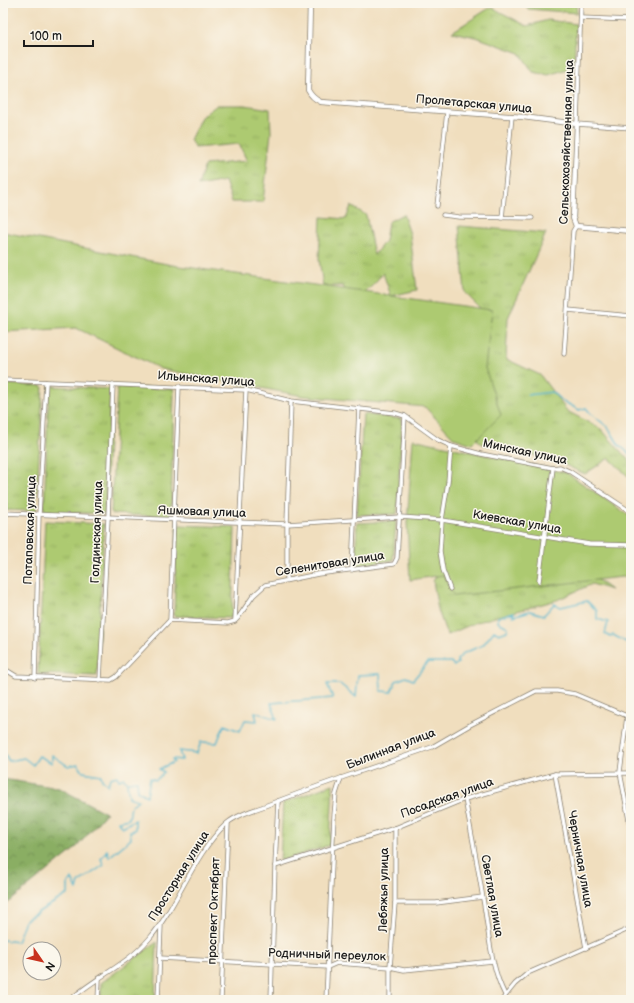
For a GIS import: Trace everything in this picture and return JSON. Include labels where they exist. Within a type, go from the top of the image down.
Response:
[{"type":"street","name":"Пролетарская улица","points":[[310,3],[308,90],[310,95],[321,102],[512,116],[577,124],[631,128]]},
{"type":"street","name":"Сельскохозяйственная улица","points":[[564,354],[573,231],[576,226],[573,218],[581,3]]},
{"type":"street","points":[[581,18],[631,20]]},
{"type":"street","points":[[437,206],[447,112]]},
{"type":"street","points":[[502,218],[512,116]]},
{"type":"street","points":[[443,215],[459,217],[532,218]]},
{"type":"street","points":[[576,226],[631,231]]},
{"type":"street","points":[[568,310],[631,316]]},
{"type":"street","name":"Ильинская улица","points":[[3,380],[179,386],[246,390],[291,401],[395,412],[405,416]]},
{"type":"street","name":"Потаповская улица","points":[[35,678],[46,382]]},
{"type":"street","name":"Голдинская улица","points":[[100,680],[113,384]]},
{"type":"street","points":[[3,668],[16,676],[111,680],[116,677],[170,620],[179,386]]},
{"type":"street","points":[[170,620],[228,623],[235,621],[246,390]]},
{"type":"street","points":[[287,580],[287,524],[291,401]]},
{"type":"street","points":[[352,570],[359,408]]},
{"type":"street","points":[[400,517],[405,416]]},
{"type":"street","name":"Минская улица","points":[[405,416],[438,440],[452,446],[481,454],[553,468],[560,467],[569,471],[631,512]]},
{"type":"street","points":[[450,589],[443,570],[440,551],[442,520],[452,446]]},
{"type":"street","points":[[539,581],[553,468]]},
{"type":"street","name":"Яшмовая улица","points":[[3,513],[287,524],[400,517]]},
{"type":"street","name":"Киевская улица","points":[[400,517],[442,520],[589,544],[631,545]]},
{"type":"street","name":"Селенитовая улица","points":[[235,621],[257,591],[265,585],[318,574],[394,564],[397,558],[400,517]]},
{"type":"street","name":"Былинная улица","points":[[326,1000],[336,794],[341,778],[432,747],[470,725],[536,691],[557,691],[575,694],[629,716]]},
{"type":"street","points":[[629,716],[620,772],[631,831]]},
{"type":"street","name":"Посадская улица","points":[[275,866],[394,828],[465,799],[555,774],[631,773]]},
{"type":"street","name":"Черничная улица","points":[[555,774],[586,948]]},
{"type":"street","name":"Просторная улица","points":[[70,1000],[81,990],[131,956],[148,940],[161,924],[213,838],[228,822],[278,801],[341,778]]},
{"type":"street","name":"Светлая улица","points":[[465,799],[493,961],[500,986],[505,995]]},
{"type":"street","points":[[271,1000],[278,801]]},
{"type":"street","name":"проспект Октябрят","points":[[221,1000],[228,822]]},
{"type":"street","name":"Лебяжья улица","points":[[390,1000],[390,967],[395,903],[394,828]]},
{"type":"street","points":[[395,903],[436,903],[483,898]]},
{"type":"street","points":[[158,1000],[161,924]]},
{"type":"street","points":[[502,1000],[515,984],[528,973],[631,928]]},
{"type":"street","name":"Родничный переулок","points":[[160,958],[328,967],[337,963],[390,967],[404,970],[493,961]]},
{"type":"street","points":[[98,1000],[99,979]]},
{"type":"green space","points":[[525,3],[576,3],[577,13],[528,9]]},
{"type":"green space","points":[[491,7],[527,26],[548,20],[576,24],[574,67],[548,75],[533,72],[520,53],[476,37],[452,32]]},
{"type":"green space","points":[[217,105],[245,105],[270,109],[271,133],[263,202],[232,202],[225,181],[198,186],[205,165],[247,161],[239,144],[195,148],[190,140],[201,117]]},
{"type":"green space","points":[[351,206],[366,215],[374,255],[385,241],[388,222],[403,214],[410,234],[417,290],[391,296],[383,273],[372,286],[352,304],[343,286],[323,286],[319,259],[321,217],[346,219]]},
{"type":"green space","points":[[459,226],[546,233],[508,318],[506,359],[540,375],[567,411],[601,429],[631,463],[631,479],[609,458],[585,474],[552,459],[482,444],[472,435],[480,308],[465,293]]},
{"type":"green space","points":[[3,232],[172,265],[492,310],[485,368],[501,415],[472,444],[454,438],[425,407],[303,396],[161,369],[76,328],[3,332]]},
{"type":"green space","points":[[3,384],[43,386],[36,511],[3,510]]},
{"type":"green space","points":[[49,386],[110,389],[105,514],[44,511]]},
{"type":"green space","points":[[117,387],[174,389],[171,517],[111,514]]},
{"type":"green space","points":[[363,414],[402,419],[397,514],[357,515]]},
{"type":"green space","points":[[413,439],[567,473],[631,517],[631,576],[454,596],[443,575],[410,580],[407,523]]},
{"type":"green space","points":[[45,521],[104,524],[97,676],[38,674]]},
{"type":"green space","points":[[396,521],[393,560],[355,566],[357,523]]},
{"type":"green space","points":[[177,525],[235,527],[232,618],[174,616]]},
{"type":"green space","points":[[454,549],[578,565],[611,590],[592,584],[557,600],[477,622],[447,635],[438,610],[433,581]]},
{"type":"green space","points":[[3,779],[59,788],[106,813],[75,849],[3,907]]},
{"type":"green space","points":[[333,784],[330,845],[280,861],[283,803]]},
{"type":"green space","points":[[157,942],[155,1000],[101,1000],[101,983]]},
{"type":"waterway","points":[[527,395],[552,392],[561,400],[579,410],[586,408],[591,414],[608,427],[619,445],[631,455]]},
{"type":"waterway","points":[[3,940],[17,942],[25,920],[68,894],[68,883],[72,879],[77,890],[79,882],[104,865],[101,859],[107,850],[109,857],[131,839],[130,831],[135,830],[135,820],[122,827],[118,821],[129,819],[131,806],[138,800],[129,797],[127,782],[137,781],[138,791],[147,796],[150,778],[156,780],[164,772],[159,769],[174,762],[172,759],[182,760],[179,751],[197,753],[201,742],[217,743],[224,725],[240,731],[245,720],[257,721],[255,712],[277,719],[271,703],[333,698],[327,684],[340,684],[356,697],[358,675],[380,674],[381,691],[391,692],[396,681],[406,677],[413,680],[428,662],[451,662],[454,666],[458,663],[457,660],[464,653],[483,645],[494,631],[499,634],[507,631],[508,627],[498,622],[498,617],[514,612],[513,616],[530,611],[544,615],[554,604],[561,607],[587,601],[597,611],[597,619],[608,622],[605,634],[610,637],[613,635],[628,643],[631,652]]},
{"type":"waterway","points":[[3,751],[9,761],[24,758],[33,765],[39,756],[52,763],[52,755],[68,766],[78,764],[83,772],[101,775],[102,780],[108,785],[110,778],[117,776],[119,780],[124,778],[126,781]]}]
